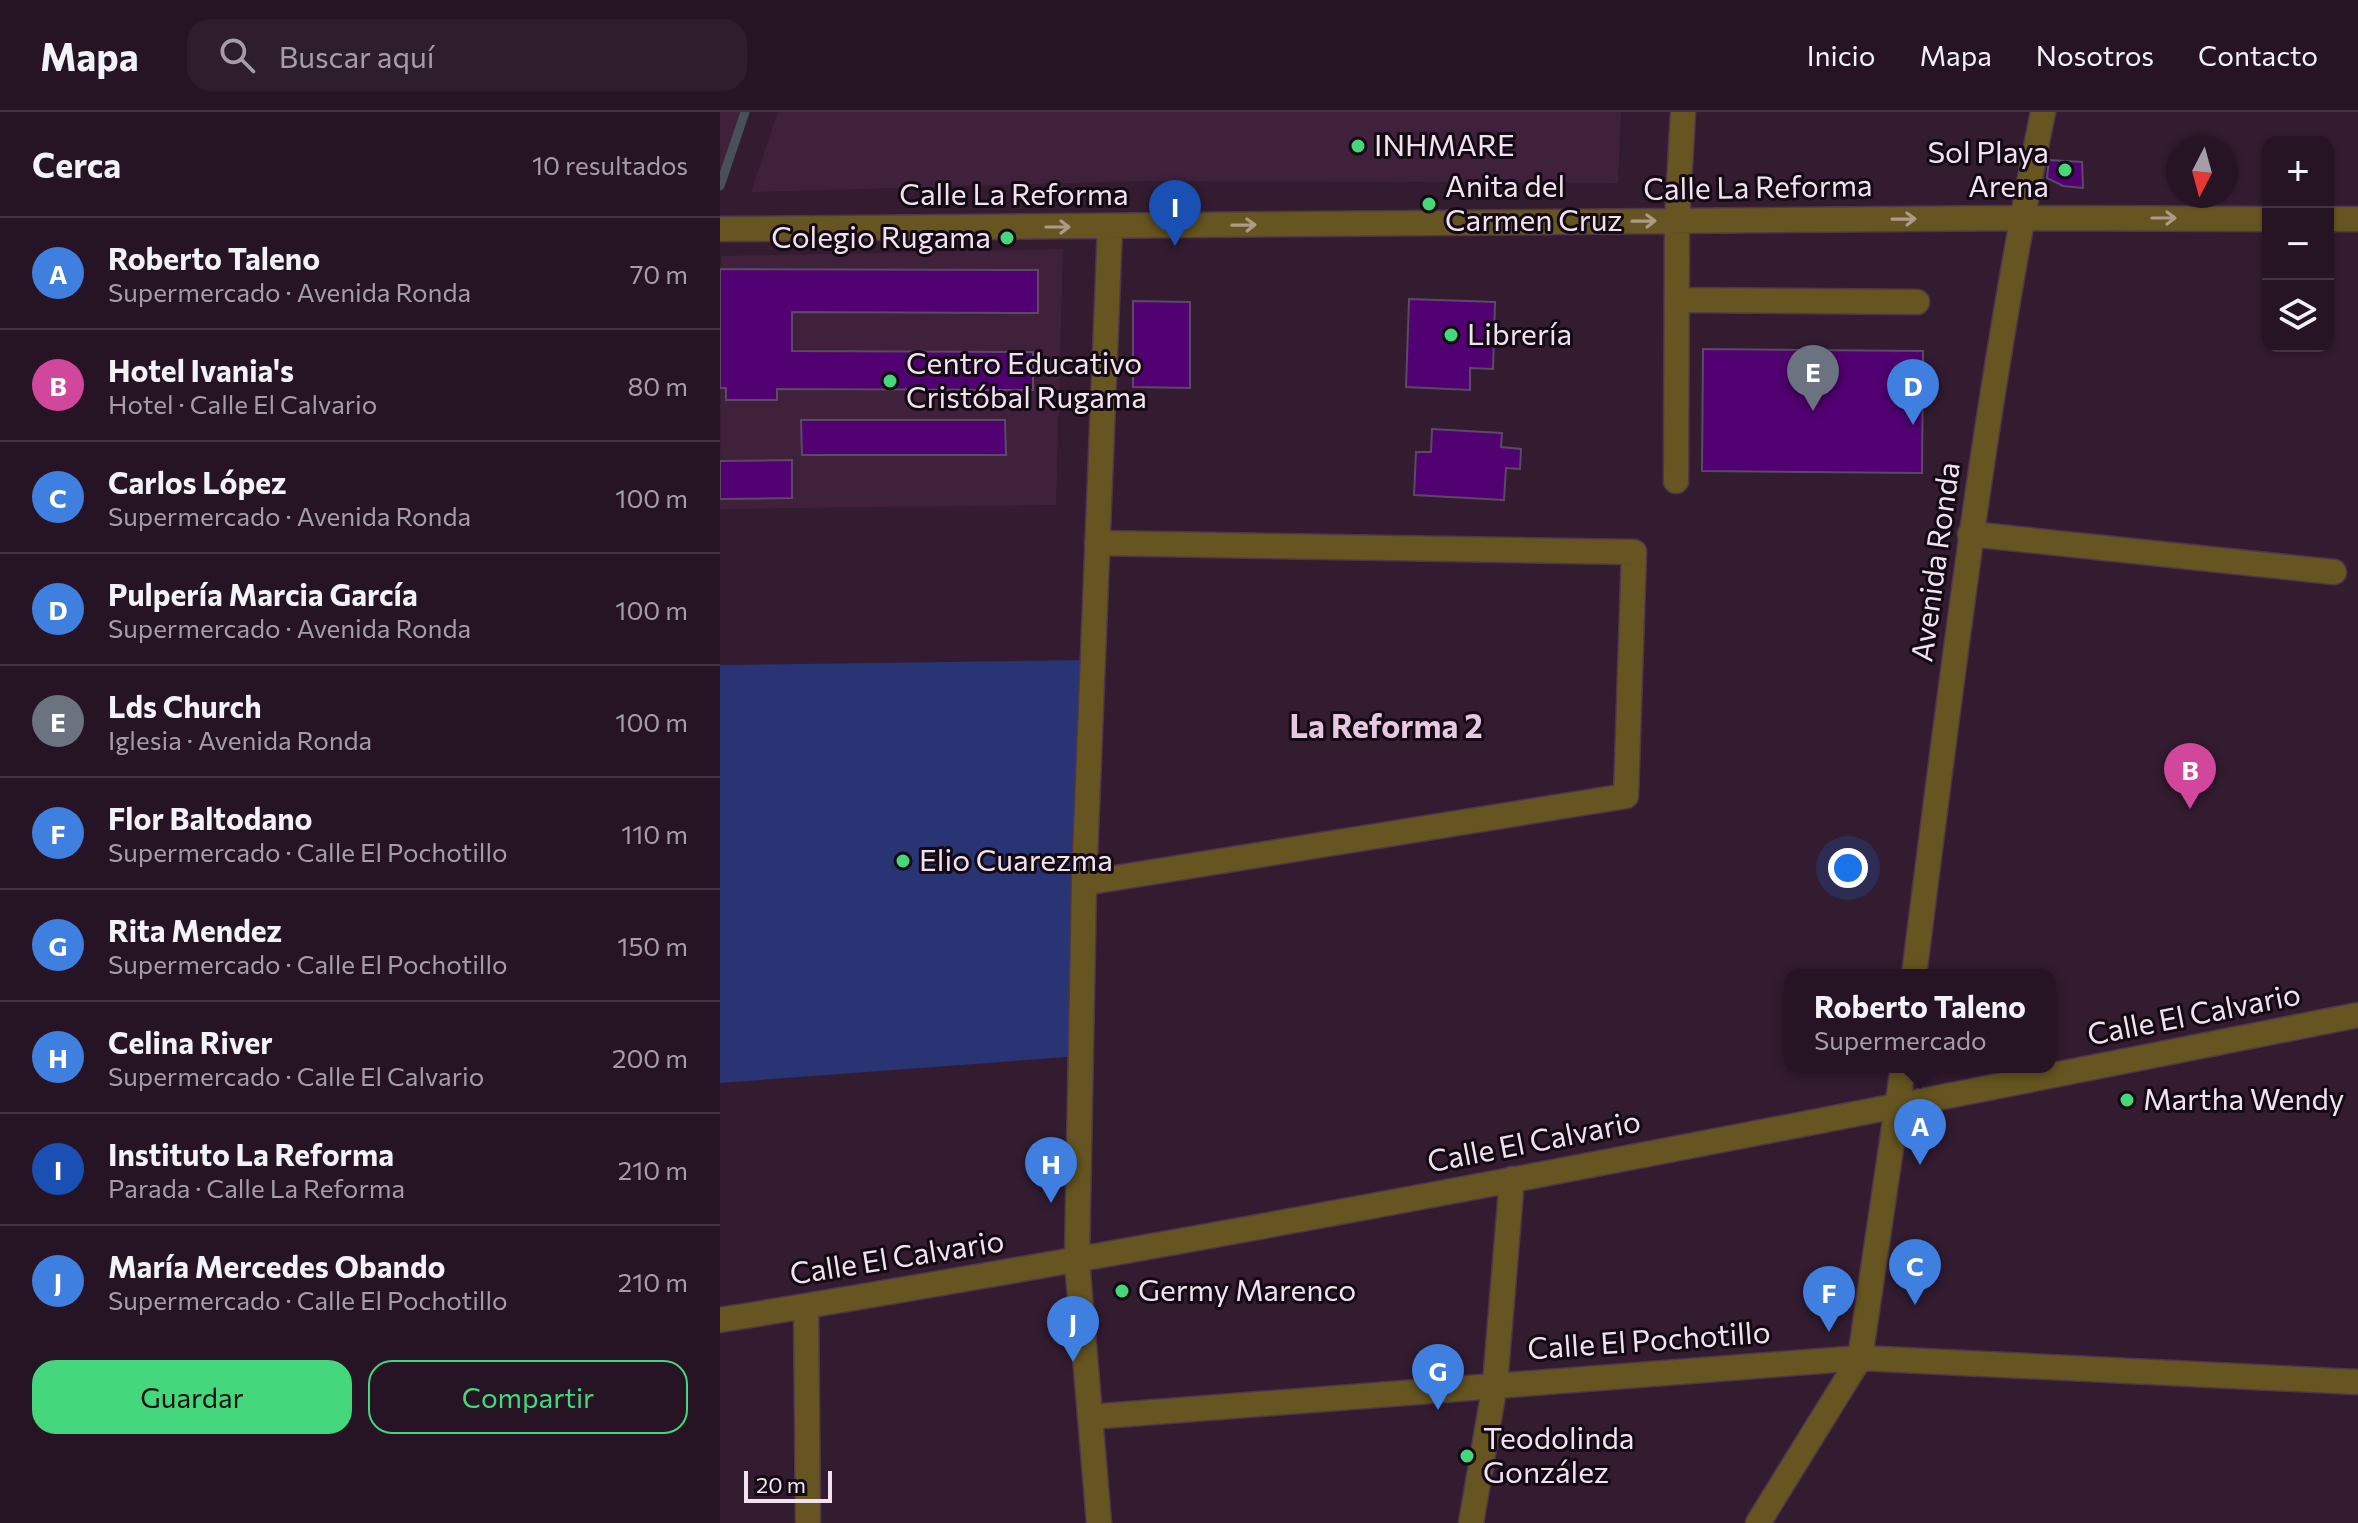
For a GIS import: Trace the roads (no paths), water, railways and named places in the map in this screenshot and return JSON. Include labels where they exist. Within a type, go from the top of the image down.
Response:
[{"type":"street","points":[[1676,481],[1677,221],[1683,112]]},
{"type":"street","name":"Avenida Ronda","points":[[1915,969],[1970,534],[2021,218],[2043,112]]},
{"type":"street","name":"Calle La Reforma","points":[[720,229],[2021,218],[2262,219]]},
{"type":"street","points":[[2334,219],[2358,219]]},
{"type":"street","points":[[1099,1523],[1077,1261],[1084,883],[1110,227]]},
{"type":"street","points":[[1677,300],[1917,302]]},
{"type":"street","points":[[1970,534],[2334,572]]},
{"type":"street","points":[[1084,883],[1626,796],[1634,552],[1097,543]]},
{"type":"street","name":"Calle El Calvario","points":[[720,1320],[1077,1261],[1898,1107],[2358,1015]]},
{"type":"street","points":[[1758,1523],[1860,1358],[1902,1073]]},
{"type":"street","points":[[1471,1523],[1495,1384],[1512,1179]]},
{"type":"street","points":[[806,1306],[808,1523]]},
{"type":"street","name":"Calle El Pochotillo","points":[[1090,1417],[1860,1358],[2358,1382]]},
{"type":"waterway","points":[[720,186],[745,112]]},
{"type":"place","name":"INHMARE","points":[[1358,146]]},
{"type":"place","name":"Sol Playa Arena","points":[[2065,170]]},
{"type":"place","name":"Anita del Carmen Cruz","points":[[1429,204]]},
{"type":"place","name":"Colegio Rugama","points":[[1007,238]]},
{"type":"place","name":"Instituto La Reforma","points":[[1175,246]]},
{"type":"place","name":"Librería","points":[[1451,335]]},
{"type":"place","name":"Centro Educativo Cristóbal Rugama","points":[[890,381]]},
{"type":"place","name":"Lds Church","points":[[1813,411]]},
{"type":"place","name":"Pulpería Marcia García","points":[[1913,425]]},
{"type":"place","name":"Hotel Ivania's","points":[[2190,809]]},
{"type":"place","name":"Elio Cuarezma","points":[[903,861]]},
{"type":"place","name":"Martha Wendy","points":[[2127,1100]]},
{"type":"place","name":"Roberto Taleno","points":[[1920,1165]]},
{"type":"place","name":"Celina River","points":[[1051,1203]]},
{"type":"place","name":"Germy Marenco","points":[[1122,1291]]},
{"type":"place","name":"Carlos López","points":[[1915,1305]]},
{"type":"place","name":"Flor Baltodano","points":[[1829,1332]]},
{"type":"place","name":"María Mercedes Obando","points":[[1073,1362]]},
{"type":"place","name":"Rita Mendez","points":[[1438,1410]]},
{"type":"place","name":"Teodolinda González","points":[[1467,1456]]},
{"type":"district","name":"La Reforma 2","points":[[1386,727]]}]
